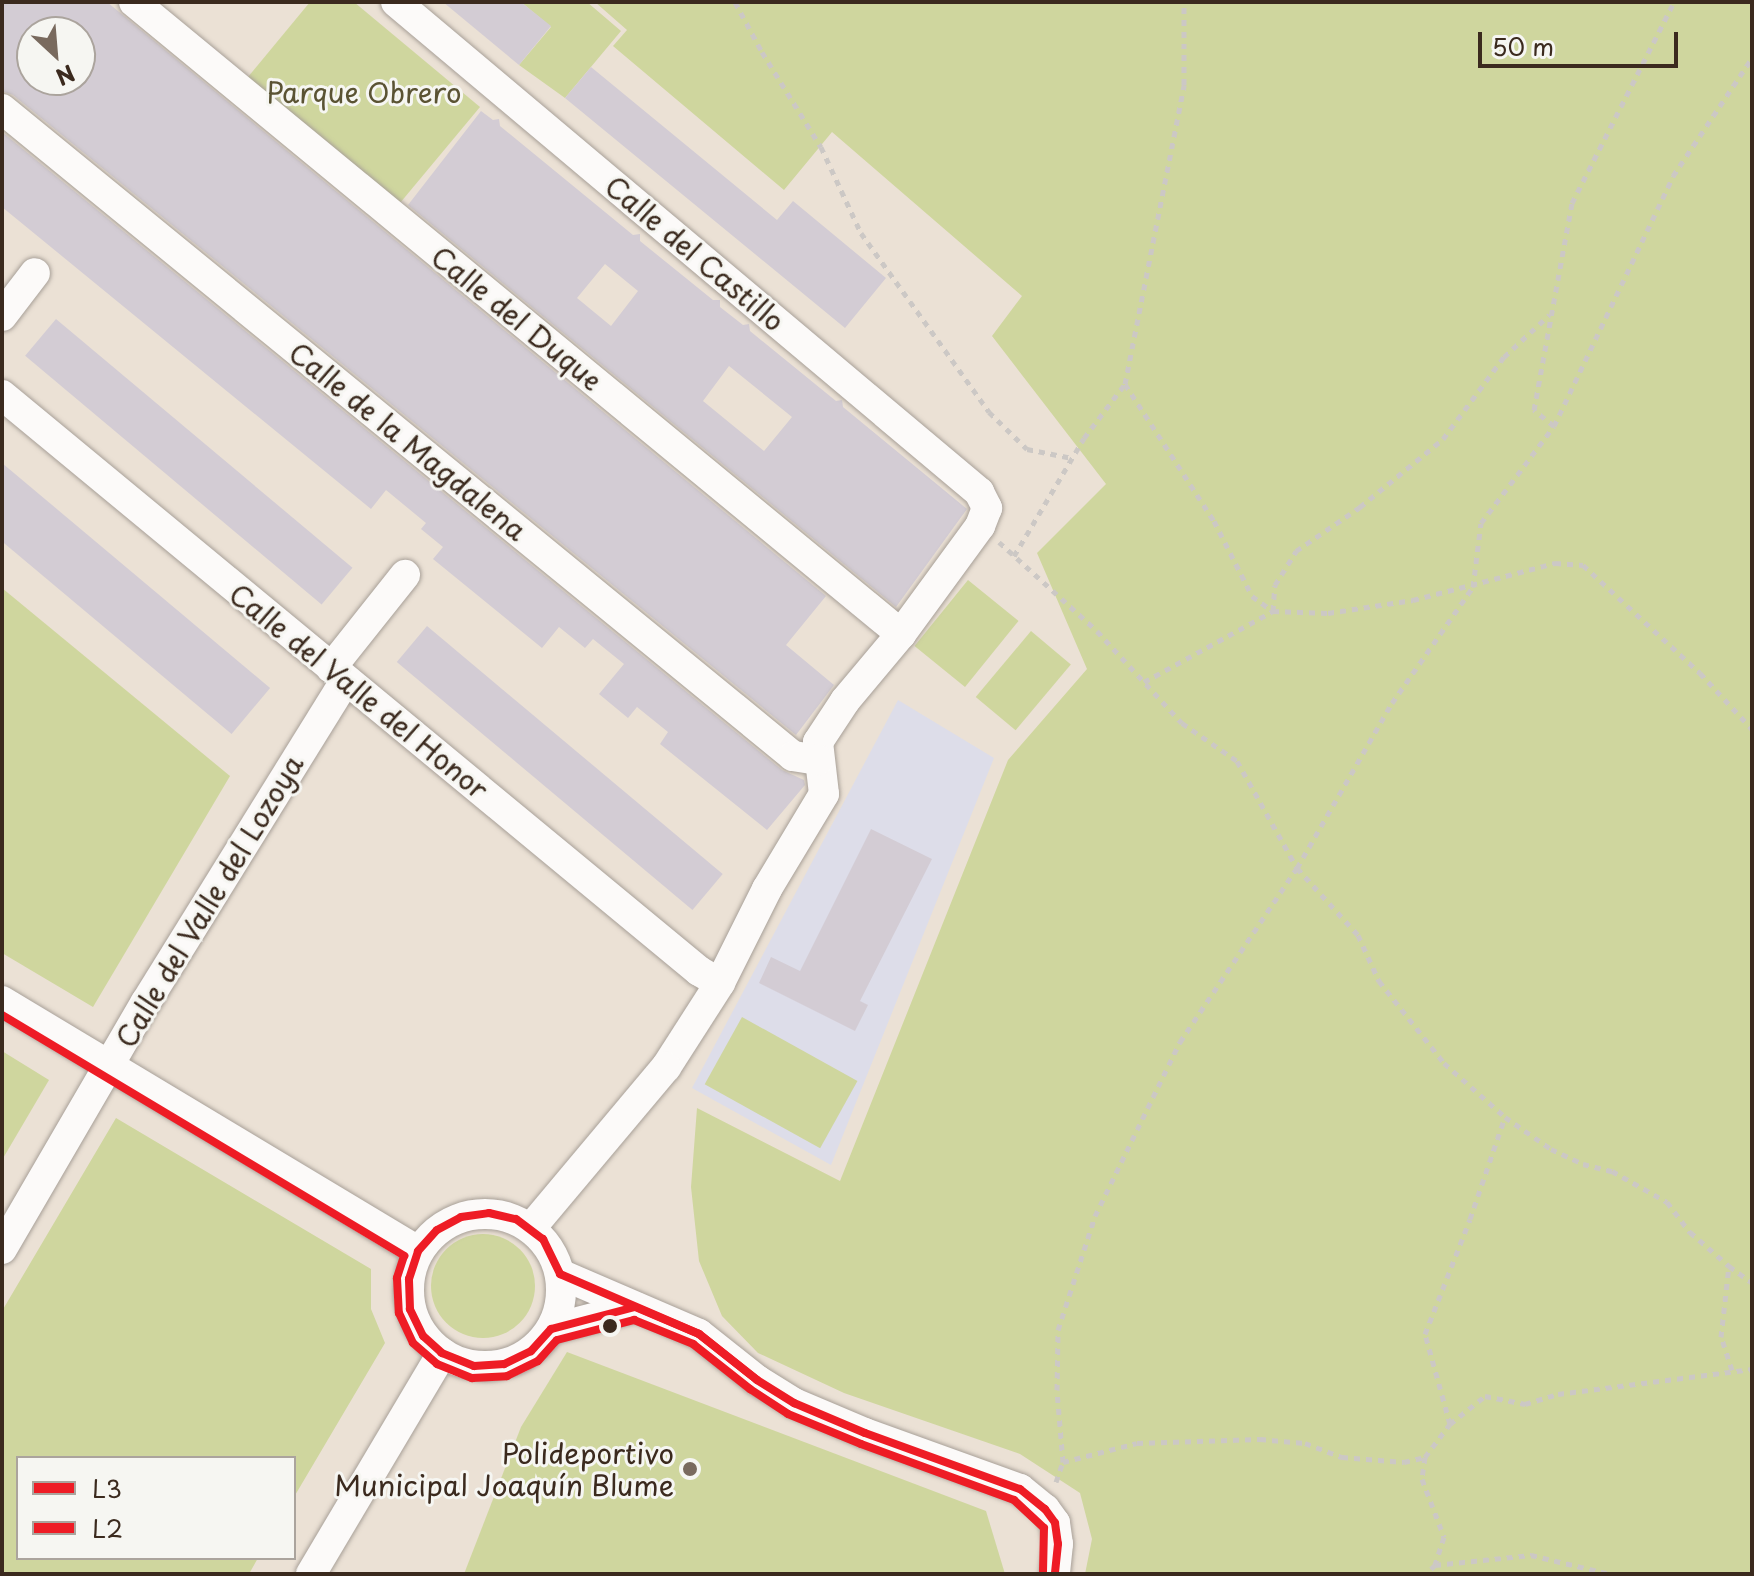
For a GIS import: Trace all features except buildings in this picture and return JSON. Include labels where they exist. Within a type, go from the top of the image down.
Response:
[{"type":"street","name":"Calle del Duque","points":[[134,2],[901,634]]},
{"type":"street","name":"Calle del Castillo","points":[[396,2],[979,492],[983,517]]},
{"type":"street","name":"Calle de la Magdalena","points":[[2,109],[793,756],[819,760]]},
{"type":"street","points":[[2,316],[35,273]]},
{"type":"street","name":"Calle del Valle del Honor","points":[[2,395],[699,971],[720,983]]},
{"type":"street","points":[[531,1228],[666,1067],[720,983],[767,889],[824,794],[818,742],[901,634],[983,517]]},
{"type":"street","name":"Calle del Valle del Lozoya","points":[[2,1249],[339,674],[405,575]]},
{"type":"street","points":[[2,1001],[418,1251]]},
{"type":"street","points":[[489,1213],[516,1219],[531,1228],[553,1253],[560,1274],[561,1302],[551,1329],[531,1351],[504,1364],[474,1366],[442,1353],[423,1336],[410,1309],[409,1279],[418,1251],[437,1230],[461,1217],[489,1213]]},
{"type":"street","points":[[560,1274],[699,1334],[757,1380],[794,1403],[865,1433],[1020,1489],[1045,1509],[1055,1523],[1058,1544],[1055,1574]]},
{"type":"street","points":[[551,1329],[635,1307]]},
{"type":"street","points":[[311,1574],[442,1353]]},
{"type":"path","points":[[735,2],[821,147],[861,233],[989,412],[1027,449],[1072,458]]},
{"type":"path","points":[[1014,556],[1072,458],[1125,384],[1184,85],[1184,2]]},
{"type":"path","points":[[1554,426],[1534,410],[1572,203],[1674,2]]},
{"type":"path","points":[[1045,1509],[1063,1462],[1057,1390],[1058,1330],[1095,1216],[1180,1042],[1297,868],[1392,703],[1473,587],[1481,523],[1554,426],[1673,176],[1752,58]]},
{"type":"path","points":[[1273,611],[1275,585],[1296,551],[1360,507],[1443,439],[1504,357],[1549,315]]},
{"type":"path","points":[[1125,384],[1214,521],[1252,596],[1273,611]]},
{"type":"path","points":[[983,517],[1014,556],[1097,631],[1182,723],[1237,761],[1297,868],[1358,935],[1379,981],[1444,1063],[1505,1117],[1551,1149],[1583,1164],[1612,1171],[1667,1202],[1690,1232],[1752,1283]]},
{"type":"path","points":[[1144,682],[1273,611],[1328,613],[1473,587],[1555,563],[1583,565],[1700,673],[1752,729]]},
{"type":"path","points":[[1450,1424],[1425,1334],[1470,1219],[1505,1117]]},
{"type":"path","points":[[1729,1266],[1721,1337],[1732,1370]]},
{"type":"path","points":[[1426,1574],[1435,1565],[1444,1537],[1422,1479],[1425,1457],[1450,1424],[1485,1396],[1525,1404],[1558,1394],[1752,1369]]},
{"type":"path","points":[[1063,1462],[1137,1443],[1260,1439],[1305,1443],[1342,1457],[1404,1462],[1425,1457]]},
{"type":"path","points":[[1435,1565],[1531,1555],[1610,1574]]},
{"type":"shaded area","points":[[898,700],[994,758],[831,1165],[692,1088]]},
{"type":"green space","name":"Parque Obrero","points":[[310,2],[354,2],[480,107],[400,203],[248,77]]},
{"type":"green space","points":[[521,2],[587,2],[621,31],[565,98],[519,65],[551,27]]},
{"type":"green space","points":[[595,2],[1752,2],[1752,1574],[1085,1574],[1092,1539],[1080,1493],[1020,1454],[844,1393],[758,1353],[722,1316],[699,1261],[691,1187],[697,1108],[840,1181],[1008,760],[1087,669],[1037,553],[1106,484],[992,336],[1022,296],[832,132],[784,190],[613,46],[627,30]]},
{"type":"green space","points":[[968,580],[1019,621],[965,687],[915,646]]},
{"type":"green space","points":[[2,588],[230,776],[93,1007],[2,953]]},
{"type":"green space","points":[[1031,631],[1071,664],[1016,730],[976,697]]},
{"type":"green space","points":[[742,1017],[857,1081],[820,1148],[705,1084]]},
{"type":"green space","points":[[2,1051],[49,1080],[2,1160]]},
{"type":"green space","points":[[116,1118],[371,1269],[371,1309],[385,1343],[296,1494],[296,1456],[16,1456],[16,1560],[257,1560],[249,1574],[2,1574],[2,1311]]},
{"type":"green space","points":[[483,1234],[503,1238],[520,1249],[531,1266],[535,1286],[531,1306],[520,1323],[503,1334],[483,1338],[463,1334],[446,1323],[435,1306],[431,1286],[435,1266],[446,1249],[463,1238]]},
{"type":"green space","name":"Polideportivo Municipal Joaquín Blume","points":[[567,1352],[986,1511],[1005,1574],[464,1574],[521,1427]]},
{"type":"transit line","name":"L2","points":[[2,1015],[404,1256],[397,1278],[399,1313],[413,1343],[437,1364],[472,1378],[507,1376],[538,1361],[557,1340],[634,1320],[693,1344],[750,1389],[788,1414],[1014,1500],[1044,1528],[1043,1573]]},
{"type":"transit line","name":"L3","points":[[489,1213],[516,1219],[543,1239],[560,1274],[699,1334],[635,1307],[551,1329],[531,1351],[504,1364],[474,1366],[442,1353],[423,1336],[410,1309],[409,1279],[418,1251],[437,1230],[461,1217],[489,1213]]},
{"type":"transit line","name":"L3","points":[[699,1334],[757,1380]]},
{"type":"transit line","name":"L3","points":[[699,1334],[757,1380]]},
{"type":"transit line","name":"L3","points":[[757,1380],[794,1403],[865,1433],[1020,1489],[1045,1509],[1055,1523],[1058,1544],[1055,1574]]},
{"type":"place","name":"Polideportivo Municipal Joaquín Blume","points":[[690,1469]]}]
